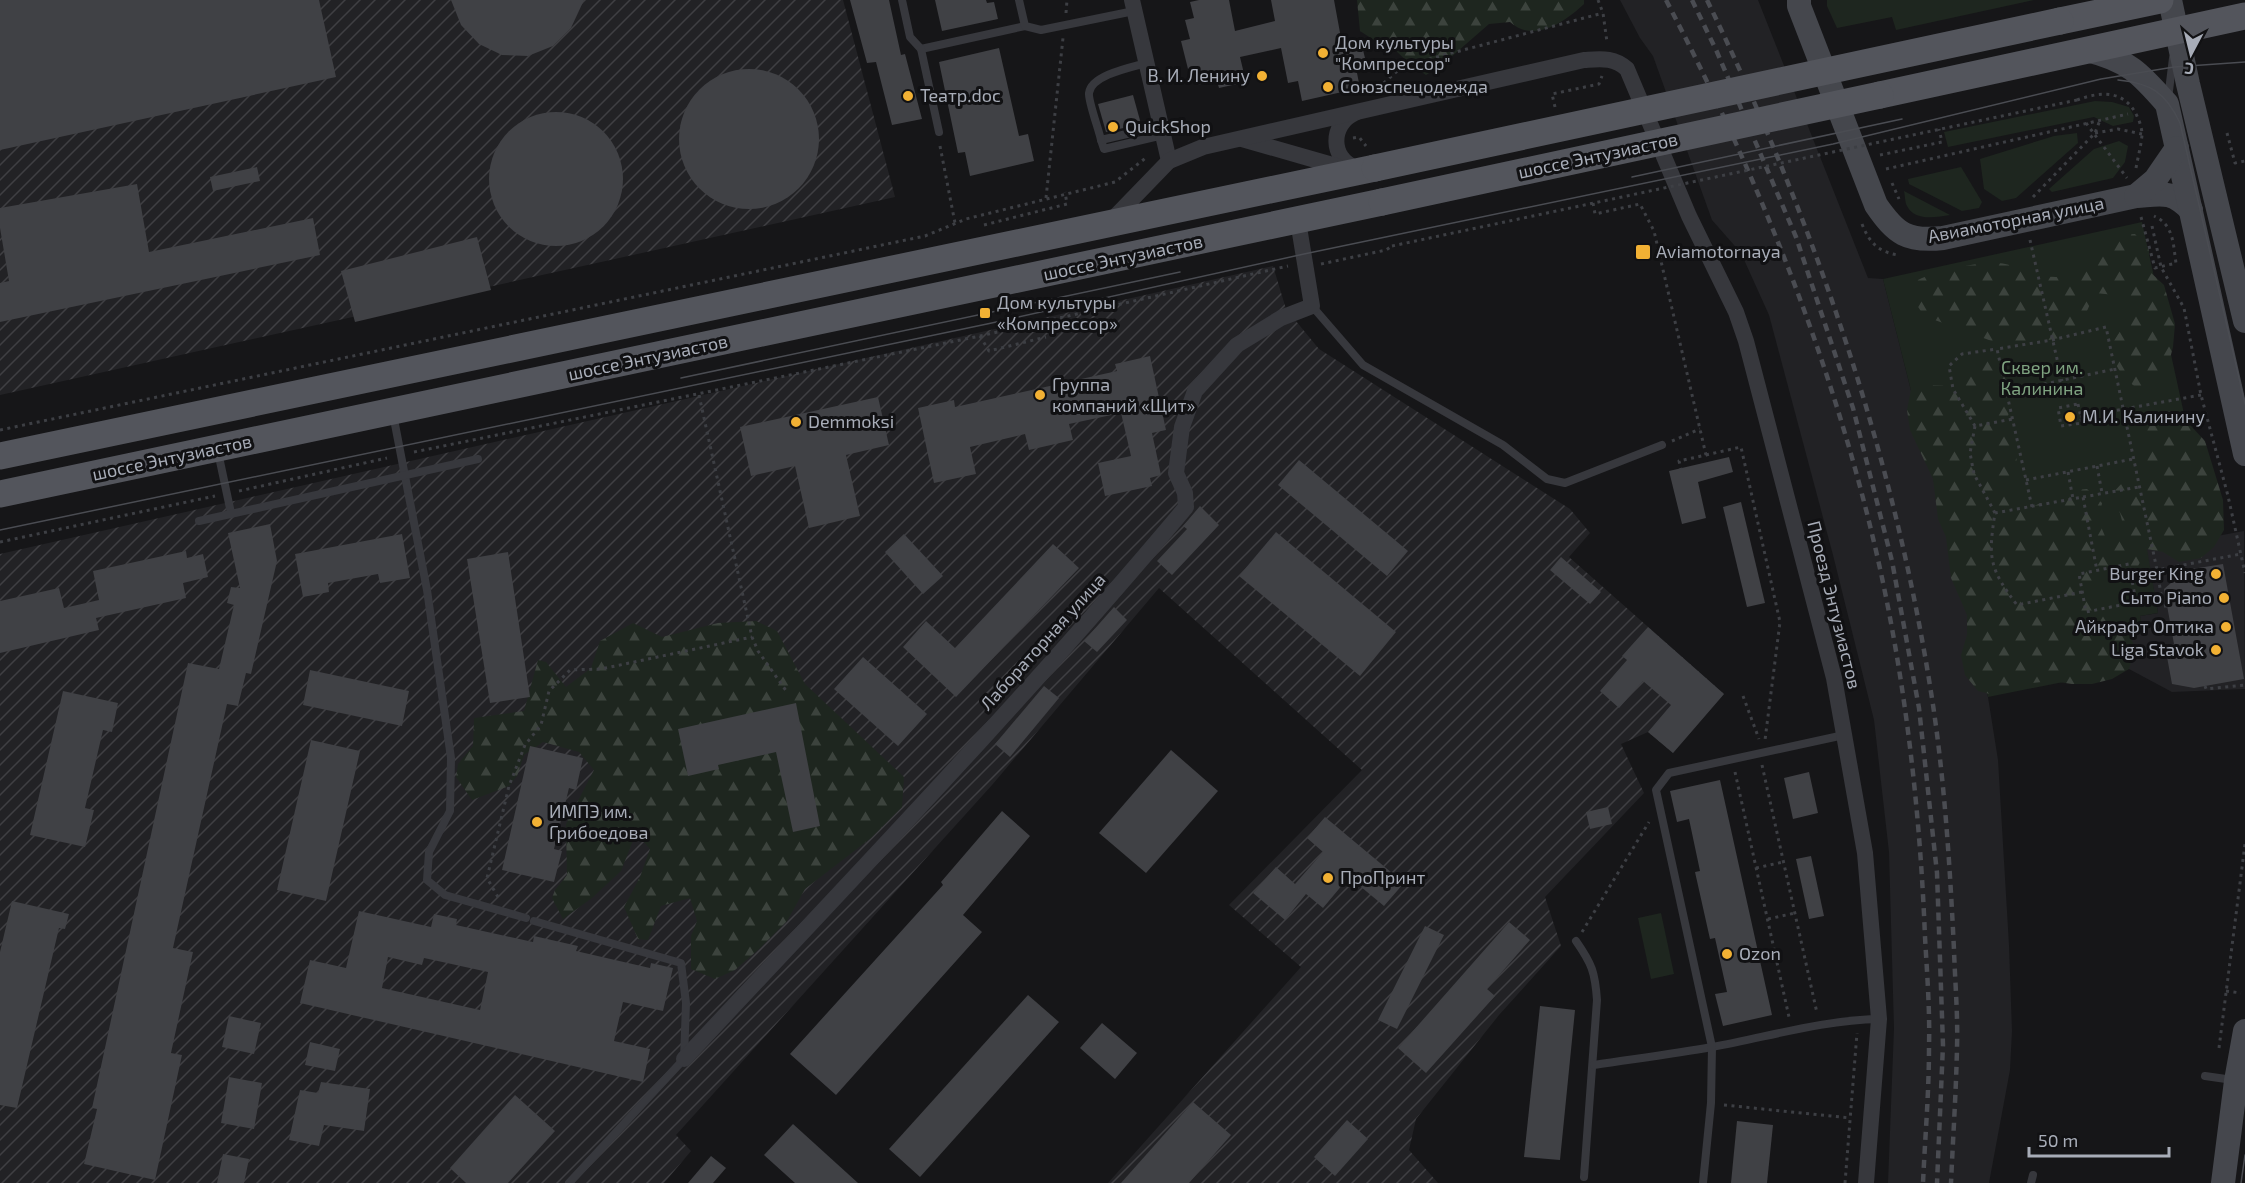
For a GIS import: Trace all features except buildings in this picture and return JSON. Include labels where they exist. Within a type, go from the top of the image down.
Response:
[{"type":"main road","name":"Авиамоторная улица","points":[[1799,0],[1803,17],[1876,206],[1898,232],[1921,240],[1943,238],[2133,181],[2162,194],[2178,197],[2191,210]]},
{"type":"main road","points":[[2068,20],[2100,0]]},
{"type":"main road","name":"шоссе Энтузиастов","points":[[0,456],[1109,223],[1368,164],[2160,0]]},
{"type":"main road","points":[[2170,0],[2245,321]]},
{"type":"main road","name":"шоссе Энтузиастов","points":[[0,494],[1298,221],[2245,16]]},
{"type":"main road","points":[[2077,52],[2113,56],[2132,68],[2167,104],[2245,454]]},
{"type":"main road","points":[[2133,181],[2155,180],[2177,148]]},
{"type":"main road","points":[[2223,1183],[2225,1079],[2245,1031]]},
{"type":"street","points":[[1133,5],[1169,161]]},
{"type":"street","points":[[1109,223],[1169,161],[1203,147],[1584,60],[1608,59]]},
{"type":"street","name":"Проезд Энтузиастов","points":[[1608,59],[1619,62],[1627,69],[1689,216],[1736,312],[1746,341],[1834,678],[1865,853],[1879,1019]]},
{"type":"street","points":[[1359,112],[1342,122],[1337,131],[1336,141],[1338,152],[1351,166],[1361,170],[1368,164]]},
{"type":"street","points":[[1241,138],[1368,164]]},
{"type":"street","points":[[1298,221],[1312,306]]},
{"type":"street","name":"Лабораторная улица","points":[[684,1059],[993,729],[1101,608],[1186,507],[1185,493],[1176,473],[1182,427],[1195,391],[1237,345],[1281,318],[1312,306]]},
{"type":"street","points":[[1866,1183],[1879,1019]]},
{"type":"lane","points":[[902,0],[910,37],[921,49],[939,132]]},
{"type":"lane","points":[[1019,0],[1025,26]]},
{"type":"lane","points":[[921,49],[1025,26],[1041,30],[1133,5]]},
{"type":"lane","points":[[2167,104],[2177,31]]},
{"type":"lane","points":[[1146,63],[1094,82],[1089,93],[1101,140],[1163,134]]},
{"type":"lane","points":[[1312,306],[1363,365],[1503,446],[1547,479],[1565,483],[1662,445]]},
{"type":"lane","points":[[393,412],[427,590],[452,758],[450,811],[429,852],[427,880],[445,895],[681,963],[686,1003],[684,1059],[569,1183]]},
{"type":"lane","points":[[217,448],[231,513]]},
{"type":"lane","points":[[199,521],[406,473],[478,459]]},
{"type":"lane","points":[[1703,1183],[1711,1103],[1712,1047],[1656,790],[1669,773],[1844,735]]},
{"type":"lane","points":[[1576,941],[1590,962],[1596,980],[1597,1000],[1584,1178]]},
{"type":"lane","points":[[1594,1065],[1712,1047],[1820,1025],[1879,1019]]},
{"type":"lane","points":[[2205,1076],[2225,1079]]},
{"type":"path","points":[[1046,198],[1067,0]]},
{"type":"path","points":[[1598,0],[1604,13],[1608,59]]},
{"type":"path","points":[[1377,89],[1403,66],[1604,13]]},
{"type":"path","points":[[1555,107],[1552,94],[1599,84],[1602,76]]},
{"type":"path","points":[[0,542],[402,455],[980,336],[1305,262],[1322,264],[1386,250],[1392,246],[2103,93],[2122,98],[2132,105],[2140,122],[2142,134],[2133,181]]},
{"type":"path","points":[[1886,169],[2128,114]]},
{"type":"path","points":[[2038,200],[2027,203],[2095,133],[2100,120]]},
{"type":"path","points":[[2086,123],[2133,181]]},
{"type":"path","points":[[1880,155],[1942,142],[1939,129]]},
{"type":"path","points":[[2095,133],[2118,129],[2142,134]]},
{"type":"path","points":[[939,132],[941,158],[955,223]]},
{"type":"path","points":[[2227,133],[2235,163],[2245,161]]},
{"type":"path","points":[[0,430],[925,236],[966,219],[1065,192],[1115,182],[1163,134]]},
{"type":"path","points":[[1872,134],[1902,205]]},
{"type":"path","points":[[1347,139],[1359,137],[1367,147],[1368,164]]},
{"type":"path","points":[[2116,181],[2133,181]]},
{"type":"path","points":[[981,226],[1067,204],[1065,192]]},
{"type":"path","points":[[1593,203],[1595,214],[1640,204],[1654,231],[1706,455]]},
{"type":"path","points":[[2140,215],[2154,216],[2166,222],[2170,229],[2176,263],[2161,267],[2155,268],[2140,215]]},
{"type":"path","points":[[966,219],[971,228]]},
{"type":"path","points":[[2152,226],[2161,267],[2184,308],[2201,395],[2245,573]]},
{"type":"path","points":[[2030,238],[2062,381]]},
{"type":"path","points":[[2082,592],[2017,605],[2003,587],[1994,567],[1990,546],[1995,513],[1974,474],[1970,453],[1975,426],[1953,389],[1949,366],[1962,354],[2052,340],[2106,327],[2163,606],[2167,606]]},
{"type":"path","points":[[980,336],[989,351],[1046,337]]},
{"type":"path","points":[[1997,349],[2032,507]]},
{"type":"path","points":[[2007,392],[2115,369]]},
{"type":"path","points":[[699,394],[752,637],[758,651],[787,692]]},
{"type":"path","points":[[2080,417],[2201,395]]},
{"type":"path","points":[[2078,404],[2080,417],[2082,423],[2061,426],[2058,408],[2078,404]]},
{"type":"path","points":[[1975,426],[2013,419]]},
{"type":"path","points":[[1662,445],[1700,429]]},
{"type":"path","points":[[1681,469],[1679,461],[1741,447],[1780,622],[1762,768],[1820,1025]]},
{"type":"path","points":[[2026,480],[2134,459]]},
{"type":"path","points":[[2097,466],[2102,493]]},
{"type":"path","points":[[2068,472],[2073,499]]},
{"type":"path","points":[[1995,513],[2139,487]]},
{"type":"path","points":[[2083,497],[2097,571]]},
{"type":"path","points":[[2131,575],[2241,554]]},
{"type":"path","points":[[2129,564],[2131,575],[2136,602],[2086,612],[2079,574],[2129,564]]},
{"type":"path","points":[[507,913],[487,878],[509,786],[525,745],[541,725],[549,690],[570,670],[601,669],[752,637]]},
{"type":"path","points":[[2205,686],[2206,689],[2245,685]]},
{"type":"path","points":[[1743,696],[1764,752]]},
{"type":"path","points":[[1732,759],[1792,1030]]},
{"type":"path","points":[[1576,941],[1659,805]]},
{"type":"path","points":[[2225,1079],[2226,991],[2245,843]]},
{"type":"path","points":[[1756,868],[1783,862]]},
{"type":"path","points":[[1768,919],[1795,913]]},
{"type":"path","points":[[2226,991],[2241,993]]},
{"type":"path","points":[[1845,1183],[1858,1020]]},
{"type":"path","points":[[1711,1103],[1850,1118]]},
{"type":"shaded area","points":[[0,0],[843,0],[895,197],[0,395]]},
{"type":"shaded area","points":[[1620,0],[1758,0],[1868,278],[1883,279],[1988,697],[1998,760],[2012,1031],[2010,1070],[1989,1183],[1888,1183],[1894,1028],[1889,852],[1874,720],[1769,315],[1741,253],[1712,220],[1653,56],[1640,38]]},
{"type":"shaded area","points":[[1273,266],[1286,309],[1319,349],[1570,509],[1590,533],[1569,557],[1724,694],[1673,753],[1648,732],[1621,744],[1644,793],[1545,897],[1561,946],[1499,1015],[1416,1119],[1409,1150],[1438,1183],[1108,1183],[1301,967],[1229,905],[1362,770],[1159,588],[992,785],[676,1135],[691,1151],[664,1183],[0,1183],[0,554]]},
{"type":"shaded area","points":[[2244,531],[2245,689],[2172,692],[2129,669],[2122,630],[2141,626],[2140,616],[2158,613],[2146,549]]},
{"type":"green space","points":[[1357,0],[1584,0],[1584,4],[1549,28],[1529,31],[1510,22],[1489,24],[1443,64],[1426,75],[1395,50],[1360,31]]},
{"type":"green space","points":[[1827,0],[2034,0],[1896,30],[1892,17],[1837,28],[1827,6]]},
{"type":"green space","points":[[2095,101],[2112,102],[2129,107],[2134,116],[2133,122],[2113,126],[2094,117],[1948,147],[1944,132]]},
{"type":"green space","points":[[2077,133],[2078,143],[2016,198],[2002,201],[1984,189],[1980,159],[2054,136]]},
{"type":"green space","points":[[2119,141],[2128,146],[2125,162],[2113,178],[2052,192],[2049,189],[2094,149]]},
{"type":"green space","points":[[1961,167],[1982,202],[1979,208],[1962,211],[1909,184],[1908,179]]},
{"type":"green space","points":[[1904,191],[1950,215],[1927,217],[1915,214],[1906,205]]},
{"type":"green space","name":"Сквер им. Калинина","points":[[2142,222],[2211,537],[2147,549],[2158,613],[2140,616],[2142,626],[2123,630],[2129,669],[1988,697],[1883,279]]},
{"type":"green space","points":[[2135,234],[2149,250],[2149,271],[2164,285],[2175,324],[2173,347],[2168,366],[2157,384],[2138,389],[2127,380],[2114,360],[2110,346],[2121,330],[2128,310],[2115,295],[2095,293],[2078,331],[2059,338],[2018,346],[1997,343],[1924,316],[1913,299],[1918,280],[1968,265],[1998,263],[2050,277],[2073,275],[2096,266],[2097,246],[2115,235]]},
{"type":"green space","points":[[2012,359],[2014,393],[2004,425],[2014,443],[2017,463],[2008,483],[2011,503],[2030,508],[2067,491],[2087,489],[2102,503],[2099,522],[2107,541],[2125,532],[2120,513],[2110,496],[2124,481],[2144,481],[2140,424],[2154,409],[2174,412],[2205,441],[2223,500],[2224,530],[2214,547],[2201,558],[2179,562],[2163,552],[2147,549],[2137,568],[2122,581],[2102,576],[2085,585],[2093,603],[2112,613],[2127,628],[2135,648],[2129,669],[2112,679],[2092,684],[2052,681],[2032,683],[1994,695],[1978,691],[1965,675],[1961,655],[1967,635],[1967,615],[1951,578],[1946,537],[1938,519],[1933,479],[1910,430],[1907,410],[1911,389],[1930,385],[1951,386],[1966,366]]},
{"type":"green space","points":[[756,621],[777,631],[805,684],[904,777],[902,807],[871,838],[805,889],[787,921],[759,949],[735,970],[715,979],[691,969],[691,936],[697,921],[690,898],[661,906],[648,940],[638,939],[624,907],[640,877],[650,849],[636,833],[621,871],[592,898],[563,919],[552,898],[555,890],[567,875],[566,824],[594,770],[579,752],[543,742],[524,755],[517,776],[509,786],[472,800],[456,777],[458,764],[473,746],[474,718],[524,711],[538,660],[546,662],[566,687],[591,668],[600,641],[633,623],[662,637],[718,623]]},
{"type":"green space","points":[[1661,913],[1674,974],[1651,979],[1638,918]]},
{"type":"tram line","points":[[0,530],[987,324],[1304,254],[1833,144],[2101,79],[2174,67],[2245,62]]},
{"type":"tram line","points":[[2118,80],[2130,81],[2156,91],[2169,104],[2180,123],[2245,404]]},
{"type":"tram line","points":[[1632,177],[1902,119]]},
{"type":"tram line","points":[[681,378],[1180,272]]},
{"type":"tram line","points":[[2241,1183],[2245,1155]]},
{"type":"railway","points":[[1666,0],[1700,67],[1763,205],[1817,346],[1861,491],[1889,610],[1910,749],[1923,890],[1929,1020],[1923,1183]]},
{"type":"railway","points":[[1692,0],[1717,52],[1796,237],[1853,408],[1892,561],[1919,708],[1937,873],[1943,1045],[1937,1183]]},
{"type":"railway","points":[[1707,0],[1783,170],[1847,344],[1874,433],[1917,614],[1937,735],[1951,889],[1957,1036],[1951,1183]]},
{"type":"place","name":"Дом культуры \"Компрессор\"","points":[[1323,53]]},
{"type":"place","name":"В. И. Ленину","points":[[1262,76]]},
{"type":"place","name":"Союзспецодежда","points":[[1328,87]]},
{"type":"place","name":"Театр.doc","points":[[908,96]]},
{"type":"place","name":"QuickShop","points":[[1113,127]]},
{"type":"place","name":"Aviamotornaya","points":[[1643,252]]},
{"type":"place","name":"Дом культуры «Компрессор»","points":[[985,313]]},
{"type":"place","name":"Группа компаний «Щит»","points":[[1040,395]]},
{"type":"place","name":"М.И. Калинину","points":[[2070,417]]},
{"type":"place","name":"Demmoksi","points":[[796,422]]},
{"type":"place","name":"Burger King","points":[[2216,574]]},
{"type":"place","name":"Сыто Piano","points":[[2224,598]]},
{"type":"place","name":"Айкрафт Оптика","points":[[2226,627]]},
{"type":"place","name":"Liga Stavok","points":[[2216,650]]},
{"type":"place","name":"ИМПЭ им. Грибоедова","points":[[537,822]]},
{"type":"place","name":"ПроПринт","points":[[1328,878]]},
{"type":"place","name":"Ozon","points":[[1727,954]]}]
